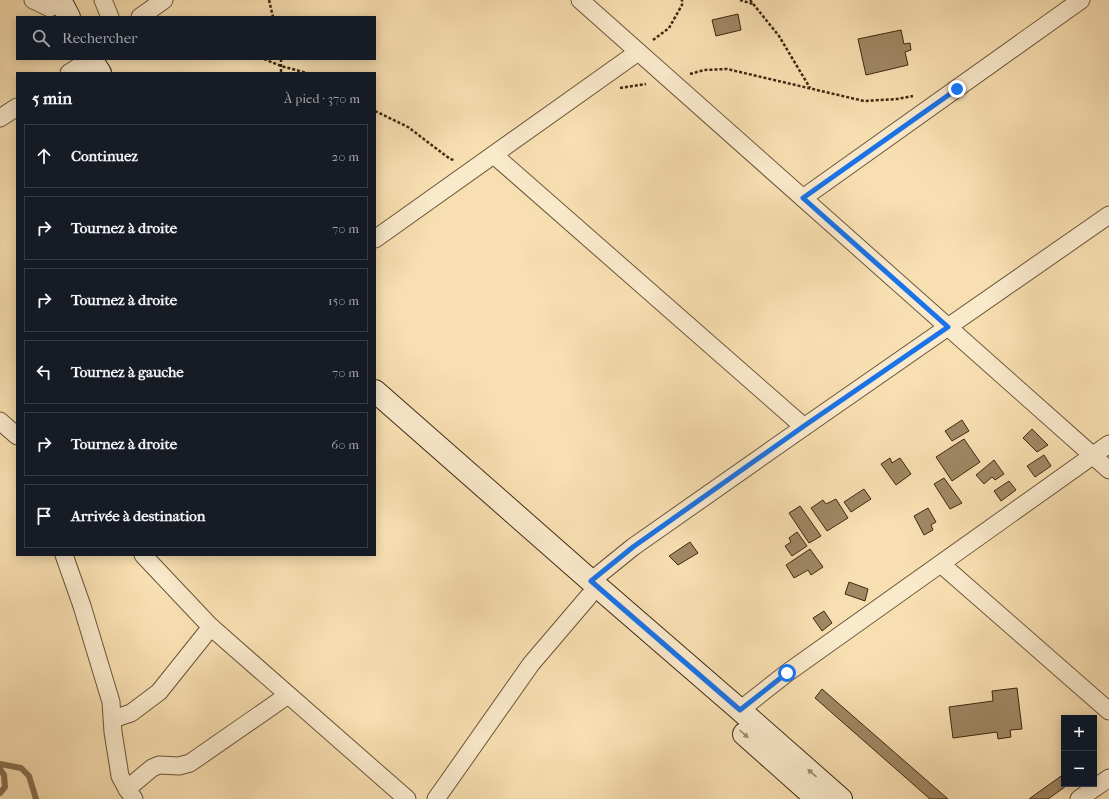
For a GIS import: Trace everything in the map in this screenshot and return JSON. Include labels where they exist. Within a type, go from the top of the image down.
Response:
[{"type":"street","points":[[103,0],[110,16]]},
{"type":"street","points":[[141,16],[164,0]]},
{"type":"street","points":[[580,0],[1109,470]]},
{"type":"street","points":[[803,198],[1081,0]]},
{"type":"street","points":[[376,238],[638,52]]},
{"type":"street","points":[[0,118],[16,108]]},
{"type":"street","points":[[489,158],[804,426]]},
{"type":"street","points":[[436,799],[531,664],[590,589],[633,547],[1109,214]]},
{"type":"street","points":[[376,392],[817,799]]},
{"type":"street","points":[[376,411],[590,589],[740,710],[841,799]]},
{"type":"street","points":[[0,421],[16,435]]},
{"type":"street","points":[[740,710],[787,673],[1109,444]]},
{"type":"street","points":[[64,556],[82,606],[111,702],[113,732],[120,776],[130,794],[152,768],[159,765],[179,766],[190,763],[288,695]]},
{"type":"street","points":[[144,556],[212,627],[407,799]]},
{"type":"street","points":[[940,564],[1109,712]]},
{"type":"street","points":[[113,719],[131,713],[159,692],[212,627]]},
{"type":"street","points":[[1079,799],[1109,778]]},
{"type":"path","points":[[269,0],[273,16]]},
{"type":"path","points":[[638,52],[669,28],[682,5],[682,0]]},
{"type":"path","points":[[740,0],[753,4]]},
{"type":"path","points":[[750,0],[780,36],[810,88]]},
{"type":"path","points":[[266,60],[303,72]]},
{"type":"path","points":[[281,60],[281,72]]},
{"type":"path","points":[[616,89],[669,80],[704,70],[727,69],[864,101],[897,99],[919,95]]},
{"type":"path","points":[[376,111],[408,127],[450,159],[465,163],[489,158]]},
{"type":"building","points":[[738,14],[741,30],[716,36],[712,20]]},
{"type":"building","points":[[901,30],[904,44],[910,43],[911,50],[905,52],[908,65],[866,75],[858,39]]},
{"type":"building","points":[[962,420],[969,431],[952,441],[945,431]]},
{"type":"building","points":[[1032,429],[1048,445],[1037,452],[1023,438]]},
{"type":"building","points":[[964,439],[980,462],[952,481],[936,457]]},
{"type":"building","points":[[1044,455],[1051,466],[1035,477],[1027,466]]},
{"type":"building","points":[[890,458],[892,463],[900,458],[911,474],[896,485],[881,464]]},
{"type":"building","points":[[994,460],[1004,474],[995,480],[992,477],[984,484],[976,475]]},
{"type":"building","points":[[944,478],[962,503],[950,509],[934,484]]},
{"type":"building","points":[[1009,481],[1016,490],[1001,501],[994,491]]},
{"type":"building","points":[[864,489],[871,499],[851,512],[844,502]]},
{"type":"building","points":[[836,499],[848,518],[827,531],[811,508],[823,500],[826,504]]},
{"type":"building","points":[[800,506],[821,536],[809,543],[789,513]]},
{"type":"building","points":[[928,508],[936,522],[931,525],[933,530],[924,535],[914,516]]},
{"type":"building","points":[[797,532],[807,546],[792,556],[785,546],[791,542],[789,538]]},
{"type":"building","points":[[690,542],[698,553],[678,565],[669,556]]},
{"type":"building","points":[[810,549],[823,567],[811,575],[808,570],[794,578],[786,565]]},
{"type":"building","points":[[849,582],[868,589],[865,601],[845,594]]},
{"type":"building","points":[[824,611],[832,623],[822,631],[813,618]]},
{"type":"building","points":[[1017,688],[1022,729],[1010,730],[1011,737],[998,739],[997,732],[953,738],[949,707],[993,701],[992,691]]},
{"type":"building","points":[[822,689],[948,799],[930,799],[815,698]]},
{"type":"building","points":[[1061,776],[1061,787],[1065,787],[1048,799],[1029,799]]},
{"type":"waterway","points":[[0,764],[21,768],[29,776],[36,799]]},
{"type":"waterway","points":[[0,769],[4,775],[5,787],[0,793]]},
{"type":"route","points":[[787,673],[740,710],[591,581],[633,547],[804,426],[948,327],[803,198],[957,89]]}]
